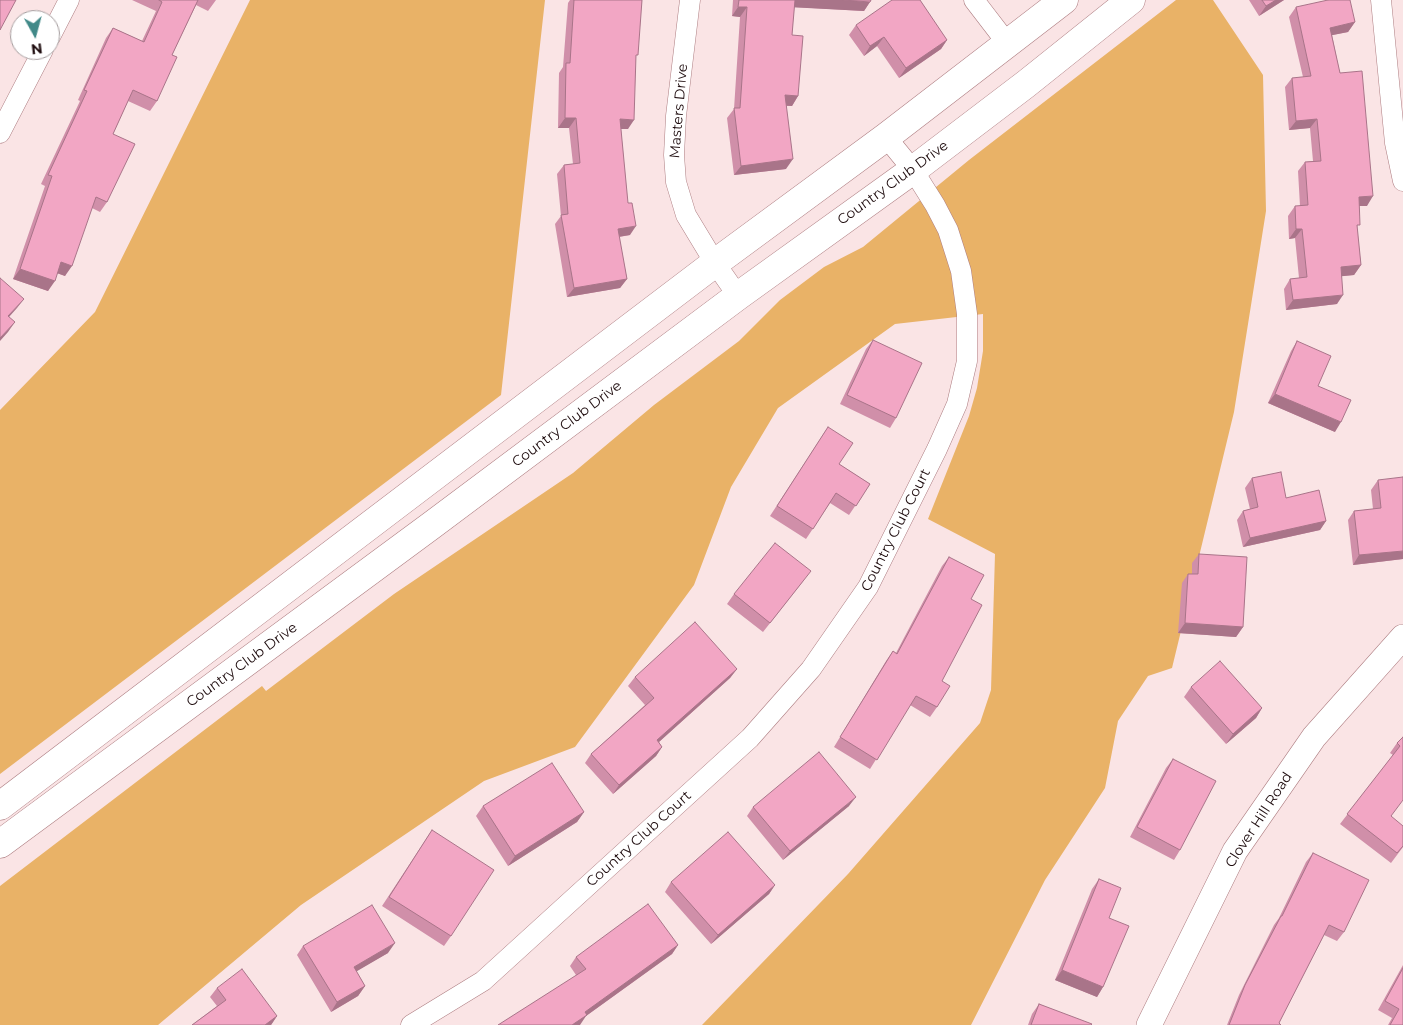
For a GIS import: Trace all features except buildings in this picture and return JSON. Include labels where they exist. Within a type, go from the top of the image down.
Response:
[{"type":"main road","points":[[0,806],[715,263],[886,137],[1064,0]]},
{"type":"main road","name":"Country Club Drive","points":[[0,844],[738,296],[913,170],[1132,0]]},
{"type":"street","points":[[60,18],[69,0]]},
{"type":"street","name":"Masters Drive","points":[[690,0],[676,116],[674,155],[676,182],[686,215],[715,263],[738,296]]},
{"type":"street","points":[[974,0],[1007,43]]},
{"type":"street","points":[[1381,0],[1395,143],[1403,181]]},
{"type":"street","points":[[0,134],[38,60]]},
{"type":"street","name":"Country Club Court","points":[[411,1025],[483,981],[750,738],[811,669],[868,587],[937,449],[957,404],[967,361],[967,314],[961,270],[948,230],[913,170],[886,137]]},
{"type":"street","name":"Clover Hill Road","points":[[1149,1025],[1235,850],[1314,737],[1403,637]]},
{"type":"shaded area","points":[[250,0],[545,0],[501,395],[0,774],[0,410],[95,312]]},
{"type":"shaded area","points":[[1176,0],[1213,0],[1263,75],[1266,211],[1234,412],[1172,668],[1148,676],[1118,721],[1105,788],[1045,880],[971,1025],[702,1025],[848,874],[980,723],[991,690],[995,554],[928,519],[969,416],[977,388],[983,351],[983,314],[895,324],[778,408],[731,487],[694,585],[575,747],[484,781],[301,905],[158,1025],[0,1025],[0,886],[262,686],[266,691],[394,594],[573,473],[654,405],[739,341],[780,300],[824,267],[863,247],[969,160]]}]
